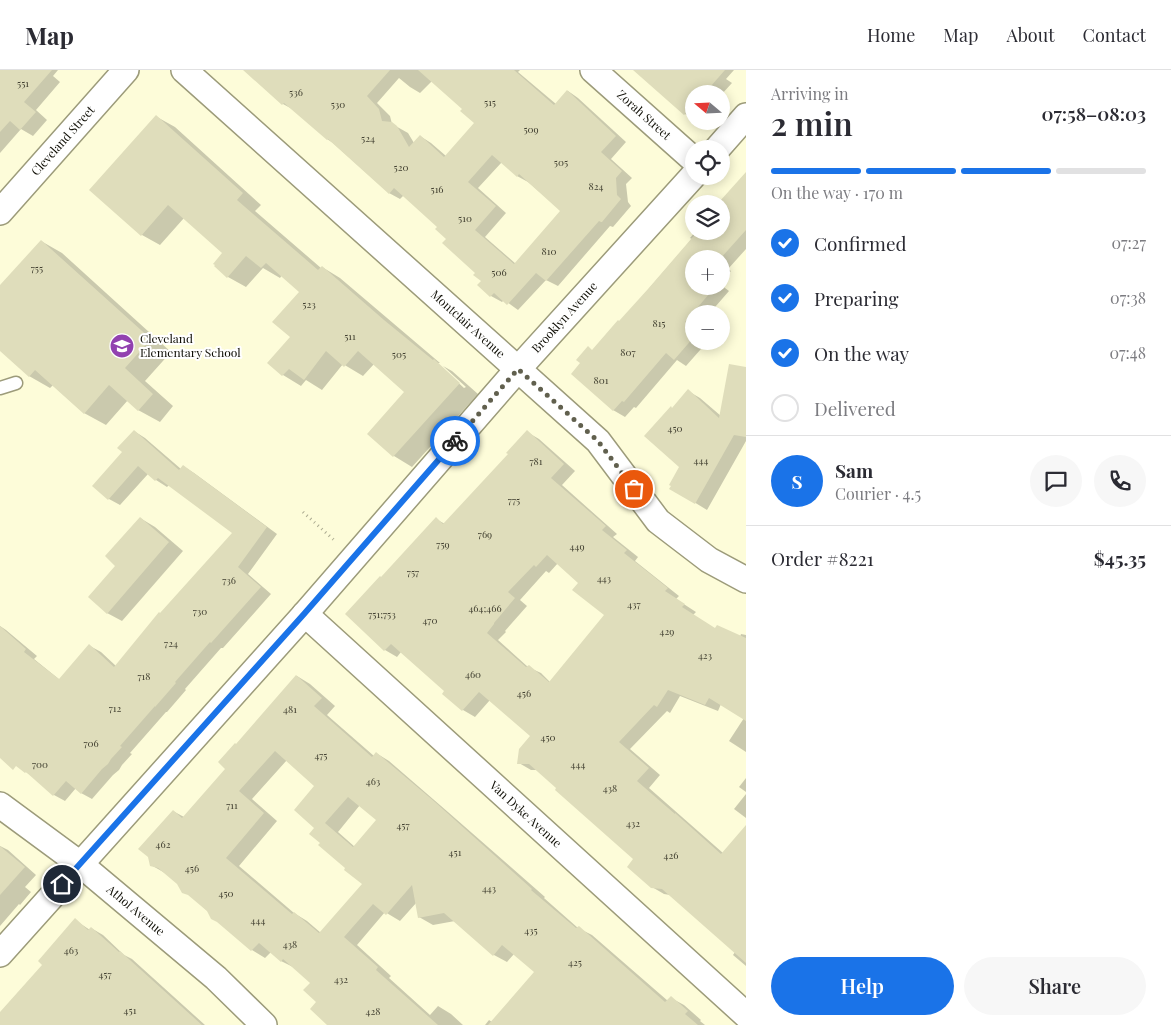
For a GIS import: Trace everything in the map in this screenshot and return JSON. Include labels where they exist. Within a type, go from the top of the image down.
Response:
[{"type":"street","name":"Cleveland Street","points":[[0,212],[126,70]]},
{"type":"street","name":"Montclair Avenue","points":[[184,70],[598,441],[658,520],[709,560],[746,580]]},
{"type":"street","name":"Zorah Street","points":[[593,70],[685,152]]},
{"type":"street","points":[[725,140],[746,116]]},
{"type":"street","name":"Brooklyn Avenue","points":[[0,954],[304,614],[518,369],[685,185]]},
{"type":"street","name":"Van Dyke Avenue","points":[[304,614],[746,1015]]},
{"type":"street","name":"Athol Avenue","points":[[0,806],[80,864],[216,978],[264,1025]]},
{"type":"lane","points":[[0,388],[16,383]]},
{"type":"path","points":[[303,512],[334,540]]},
{"type":"building","points":[[0,70],[52,70],[24,102],[36,112],[20,130],[10,121],[0,132]]},
{"type":"building","points":[[243,70],[390,70],[367,96],[379,109],[382,121],[392,122],[397,126],[409,147],[420,135],[444,157],[474,123],[460,111],[462,109],[418,70],[514,70],[554,105],[567,90],[616,136],[601,152],[622,171],[616,178],[617,195],[621,199],[602,222],[599,221],[546,281],[536,273],[507,305],[494,293],[490,297],[477,285],[481,281],[473,275],[475,273],[442,243],[446,239],[435,229],[437,227],[394,188],[389,194],[328,139],[284,103],[282,105]],"holes":[[[492,155],[517,177],[519,174],[560,211],[514,264],[475,230],[496,206],[468,182]]]},
{"type":"building","points":[[633,70],[725,70],[712,85],[685,85],[684,115]]},
{"type":"building","points":[[156,115],[243,193],[237,200],[318,270],[322,266],[460,383],[393,457],[367,434],[404,392],[358,351],[344,367],[326,351],[304,380],[289,369],[282,376],[267,363],[290,337],[272,322],[299,292],[266,263],[261,268],[246,256],[227,278],[213,264],[222,253],[168,205],[141,236],[89,190]]},
{"type":"building","points":[[746,172],[746,230],[728,250],[685,250],[685,295],[708,295],[700,305],[685,305],[685,347],[674,360],[666,353],[624,402],[622,401],[613,411],[571,374],[580,363],[576,360],[588,346],[592,350],[690,240],[730,240],[730,195],[725,195]]},
{"type":"building","points":[[41,240],[151,339],[125,368],[153,394],[138,411],[109,385],[84,414],[35,370],[29,377],[0,351],[0,285]]},
{"type":"building","points":[[729,364],[746,367],[746,437],[734,435],[695,504],[669,489],[671,486],[669,485],[679,467],[644,436],[688,389],[719,418]]},
{"type":"building","points":[[134,430],[179,470],[183,465],[267,527],[238,567],[261,587],[175,682],[81,794],[66,781],[53,796],[26,772],[16,766],[13,770],[0,758],[0,626],[26,649],[24,652],[59,679],[89,644],[114,667],[159,612],[232,533],[158,478],[155,481],[138,466],[108,500],[92,486],[122,452],[117,448]]},
{"type":"building","points":[[527,430],[564,464],[551,478],[606,526],[602,530],[627,550],[624,553],[668,588],[665,591],[685,604],[682,607],[715,628],[717,625],[746,638],[746,721],[709,698],[705,705],[668,690],[657,707],[654,705],[619,742],[649,768],[637,781],[721,854],[746,825],[746,963],[662,889],[651,888],[627,867],[633,859],[555,790],[556,788],[529,764],[517,764],[519,749],[530,736],[479,692],[462,711],[442,694],[444,691],[391,644],[384,651],[345,614],[436,517],[443,524],[508,454],[506,453]],"holes":[[[547,555],[578,583],[572,590],[604,615],[549,682],[529,665],[526,667],[487,633],[515,598],[508,592],[534,565],[536,567]]]},
{"type":"building","points":[[140,517],[169,542],[107,614],[88,597],[115,566],[105,556]]},
{"type":"building","points":[[296,675],[322,698],[314,706],[372,757],[376,752],[435,802],[531,890],[576,928],[579,926],[665,1002],[671,996],[688,1011],[685,1014],[698,1025],[488,1025],[534,972],[502,945],[493,956],[444,913],[418,918],[412,885],[386,915],[373,904],[344,937],[378,967],[376,970],[438,1025],[327,1025],[310,1009],[316,1002],[303,990],[310,983],[283,959],[281,962],[259,943],[251,951],[211,919],[207,911],[188,895],[182,893],[177,884],[158,868],[150,866],[148,857],[138,849],[173,810],[182,818],[225,769],[218,762]],"holes":[[[275,751],[314,786],[294,810],[314,828],[309,834],[320,843],[318,845],[345,868],[344,870],[362,884],[319,933],[294,912],[292,914],[226,858],[264,813],[239,791]],[[348,797],[376,820],[353,847],[325,823]]]},
{"type":"building","points":[[0,846],[25,867],[0,895]]},
{"type":"building","points":[[75,918],[88,930],[91,927],[120,951],[202,1025],[0,1025],[0,1012],[42,965],[38,961]]},
{"type":"way so far","points":[[455,441],[518,369],[598,441],[634,489]]},
{"type":"place","name":"Cleveland Elementary School","points":[[122,346]]},
{"type":"route","points":[[62,884],[304,614],[455,441]]}]
